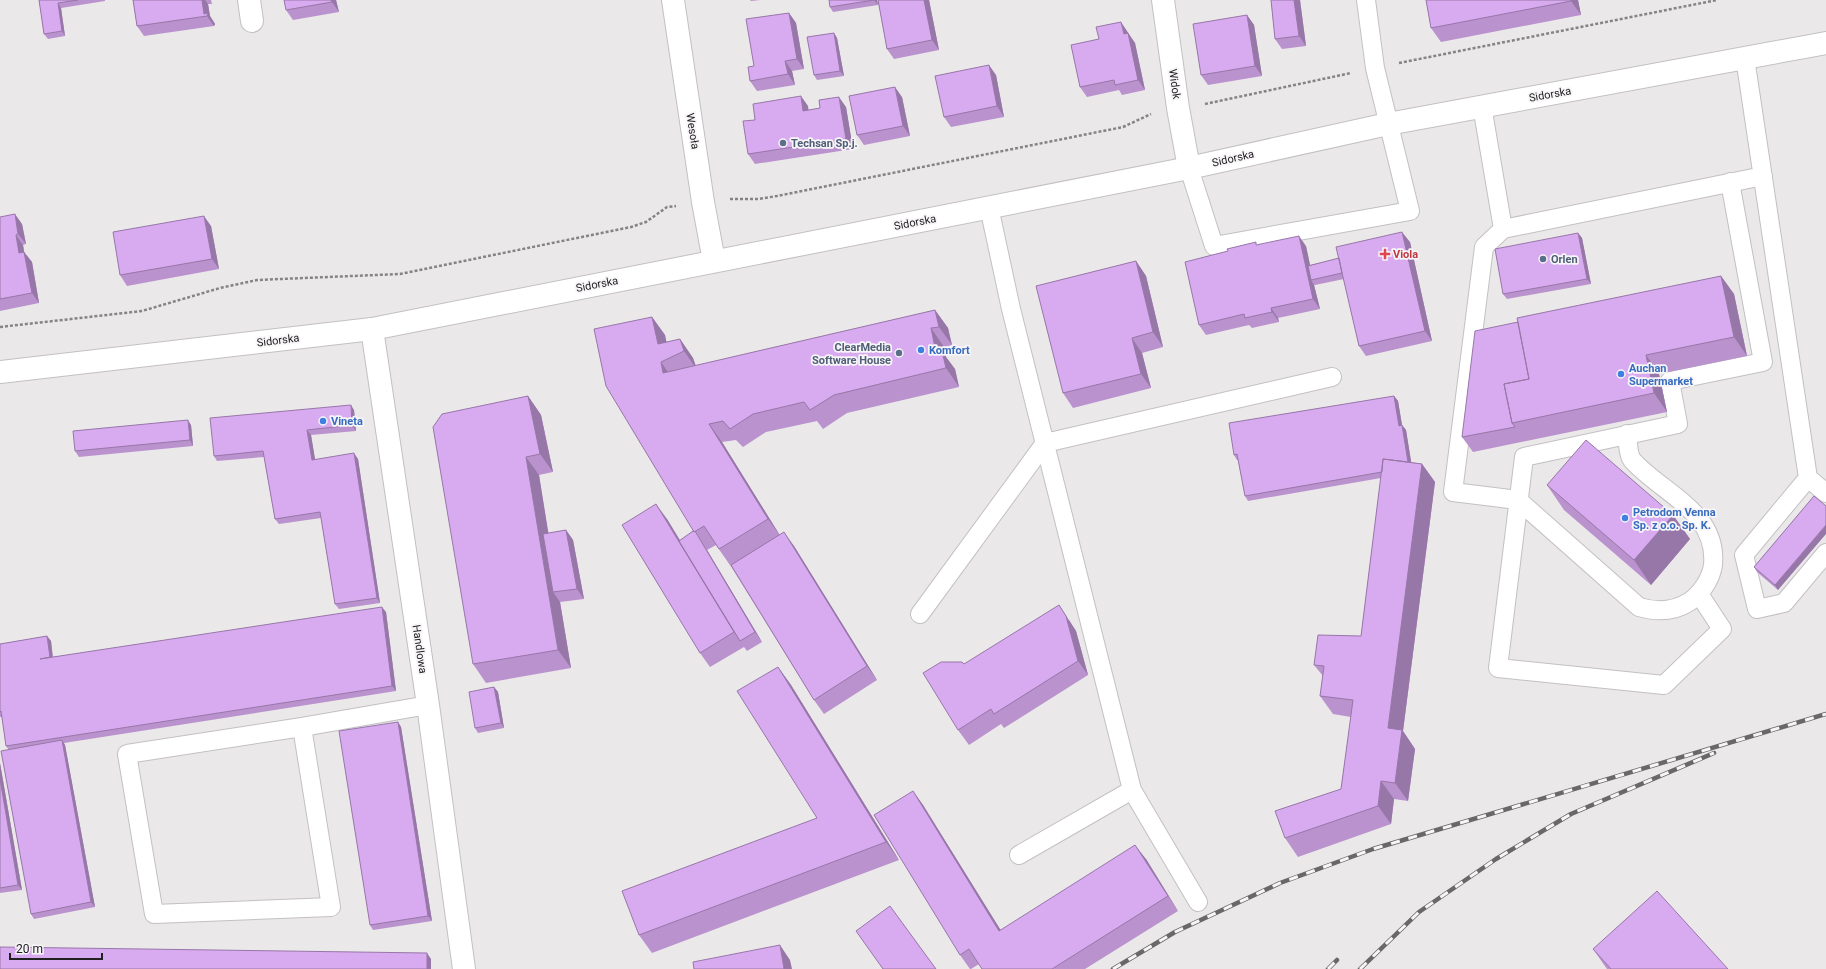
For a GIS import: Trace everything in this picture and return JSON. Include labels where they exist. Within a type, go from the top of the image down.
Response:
[{"type":"street","name":"Wesoła","points":[[673,0],[703,202],[714,261]]},
{"type":"street","name":"Widok","points":[[1163,0],[1178,108],[1189,168]]},
{"type":"street","name":"Sidorska","points":[[0,372],[372,329],[1189,168],[1388,124],[1826,43]]},
{"type":"street","name":"Handlowa","points":[[372,329],[428,705],[464,969]]},
{"type":"lane","points":[[1189,168],[1214,246],[1410,211],[1375,68],[1366,0]]},
{"type":"lane","points":[[1746,58],[1808,478],[1826,493]]},
{"type":"lane","points":[[1482,106],[1503,229]]},
{"type":"lane","points":[[1627,434],[1632,460],[1694,513],[1706,526],[1712,540],[1714,554],[1712,569],[1707,582],[1698,594],[1688,602],[1664,611],[1651,611],[1639,608],[1518,500],[1453,492],[1484,247],[1503,229],[1763,176]]},
{"type":"lane","points":[[1698,594],[1722,629],[1664,685],[1498,668],[1524,457],[1678,424],[1670,381],[1763,362],[1730,182]]},
{"type":"lane","points":[[989,207],[1011,309],[1132,790],[1198,902]]},
{"type":"lane","points":[[920,614],[1045,443],[1332,377]]},
{"type":"lane","points":[[1808,478],[1744,555],[1758,609],[1784,604],[1826,553]]},
{"type":"lane","points":[[302,727],[330,907],[154,914],[127,754],[302,727],[428,705]]},
{"type":"lane","points":[[1019,855],[1132,790]]},
{"type":"path","points":[[1203,104],[1717,0]]},
{"type":"path","points":[[729,199],[758,199],[777,196],[1123,127],[1154,113]]},
{"type":"path","points":[[0,327],[142,311],[220,288],[257,280],[400,274],[631,227],[646,222],[667,207],[681,205]]},
{"type":"building","points":[[39,0],[78,0],[58,3],[62,31],[44,34]]},
{"type":"building","points":[[133,0],[202,0],[204,14],[208,13],[207,16],[137,26]]},
{"type":"building","points":[[284,0],[331,0],[332,2],[286,10]]},
{"type":"building","points":[[829,0],[874,0],[830,7]]},
{"type":"building","points":[[878,0],[924,0],[932,40],[887,49]]},
{"type":"building","points":[[1271,0],[1294,0],[1299,36],[1275,39]]},
{"type":"building","points":[[1426,0],[1571,0],[1571,1],[1431,28]]},
{"type":"building","points":[[789,13],[797,59],[785,61],[788,74],[750,81],[748,67],[754,66],[746,19]]},
{"type":"building","points":[[1247,15],[1255,66],[1201,75],[1193,24]]},
{"type":"building","points":[[1121,22],[1124,34],[1128,33],[1138,80],[1115,85],[1114,80],[1080,87],[1071,45],[1099,39],[1096,27]]},
{"type":"building","points":[[834,33],[840,71],[814,75],[807,37]]},
{"type":"building","points":[[989,65],[997,106],[944,117],[935,76]]},
{"type":"building","points":[[895,87],[903,126],[857,135],[849,96]]},
{"type":"building","points":[[801,96],[803,111],[820,108],[819,100],[839,97],[846,139],[748,154],[743,121],[755,120],[753,104]]},
{"type":"building","points":[[15,214],[19,253],[24,252],[32,293],[0,299],[0,217]]},
{"type":"building","points":[[204,216],[212,259],[120,275],[113,232]]},
{"type":"building","points":[[1402,232],[1425,331],[1359,346],[1336,247]]},
{"type":"building","points":[[1578,233],[1587,279],[1503,294],[1495,249]]},
{"type":"building","points":[[1299,236],[1313,299],[1271,308],[1272,312],[1245,318],[1244,314],[1199,325],[1185,262],[1256,242],[1256,245]]},
{"type":"building","points":[[1339,258],[1342,273],[1311,280],[1308,266]]},
{"type":"building","points":[[1136,261],[1153,332],[1132,338],[1141,374],[1063,393],[1036,286]]},
{"type":"building","points":[[1721,276],[1734,337],[1646,355],[1654,393],[1512,423],[1504,384],[1529,379],[1517,318]]},
{"type":"building","points":[[935,310],[939,327],[931,328],[936,352],[942,351],[946,368],[834,395],[810,410],[804,402],[753,414],[730,429],[723,421],[709,424],[768,519],[719,549],[704,526],[694,532],[606,386],[594,329],[652,317],[658,344],[680,339],[684,351],[661,362],[663,373]]},
{"type":"building","points":[[1518,322],[1529,379],[1504,384],[1512,423],[1515,427],[1462,437],[1475,331]]},
{"type":"building","points":[[528,396],[540,454],[526,457],[558,650],[473,664],[433,427],[442,414]]},
{"type":"building","points":[[1394,396],[1399,426],[1402,425],[1408,462],[1383,459],[1382,472],[1245,496],[1237,454],[1234,455],[1229,423]]},
{"type":"building","points":[[351,405],[352,425],[307,430],[312,460],[354,453],[377,598],[335,604],[320,512],[275,519],[263,451],[214,456],[210,418]]},
{"type":"building","points":[[188,420],[190,440],[75,451],[73,431]]},
{"type":"building","points":[[1586,440],[1673,515],[1634,560],[1547,485]]},
{"type":"building","points":[[1383,459],[1422,464],[1388,728],[1402,730],[1395,783],[1381,781],[1378,806],[1285,838],[1275,811],[1341,789],[1353,700],[1320,696],[1324,666],[1314,665],[1318,635],[1361,636]]},
{"type":"building","points":[[1814,496],[1826,506],[1826,525],[1775,585],[1754,567]]},
{"type":"building","points":[[656,504],[734,632],[700,653],[622,525]]},
{"type":"building","points":[[566,530],[577,589],[553,592],[543,534]]},
{"type":"building","points":[[695,531],[755,632],[740,641],[679,541]]},
{"type":"building","points":[[784,532],[867,666],[814,700],[731,565]]},
{"type":"building","points":[[1059,605],[1066,616],[1078,661],[994,714],[991,709],[958,730],[923,673],[941,662],[962,662],[964,664]]},
{"type":"building","points":[[382,607],[392,686],[6,746],[1,711],[0,712],[0,644],[47,636],[50,657],[40,659]]},
{"type":"building","points":[[778,667],[886,842],[639,935],[622,891],[817,818],[737,691]]},
{"type":"building","points":[[494,687],[501,723],[475,728],[469,692]]},
{"type":"building","points":[[398,722],[428,916],[370,925],[339,731]]},
{"type":"building","points":[[62,740],[91,902],[31,914],[1,751]]},
{"type":"building","points":[[0,779],[18,885],[0,888]]},
{"type":"building","points":[[913,791],[999,931],[1135,845],[1168,896],[1052,969],[982,969],[969,949],[960,955],[874,815]]},
{"type":"building","points":[[1657,891],[1728,969],[1611,969],[1593,949]]},
{"type":"building","points":[[890,906],[936,969],[883,969],[856,931]]},
{"type":"building","points":[[780,945],[784,969],[694,969],[693,962]]},
{"type":"building","points":[[0,947],[427,953],[427,969],[0,969]]},
{"type":"railway","points":[[1113,969],[1175,932],[1280,883],[1373,849],[1826,714]]},
{"type":"railway","points":[[1360,969],[1419,912],[1496,859],[1571,814],[1714,753]]},
{"type":"railway","points":[[1328,969],[1337,960]]},
{"type":"place","name":"Techsan Sp.j.","points":[[783,143]]},
{"type":"place","name":"Viola","points":[[1385,254]]},
{"type":"place","name":"Orlen","points":[[1543,259]]},
{"type":"place","name":"Komfort","points":[[921,350]]},
{"type":"place","name":"ClearMedia Software House","points":[[899,353]]},
{"type":"place","name":"Auchan Supermarket","points":[[1621,374]]},
{"type":"place","name":"Vineta","points":[[323,421]]},
{"type":"place","name":"Petrodom Venna Sp. z o.o. Sp. K.","points":[[1625,518]]}]
